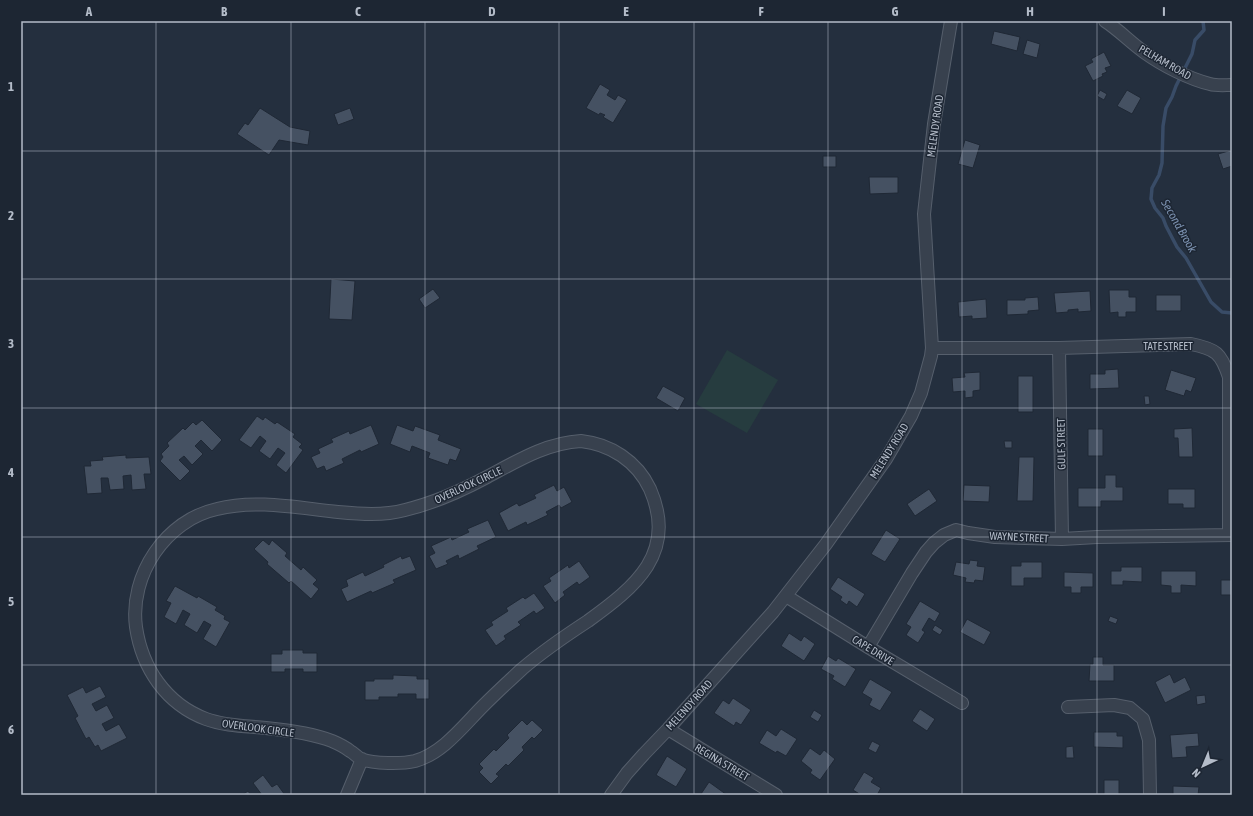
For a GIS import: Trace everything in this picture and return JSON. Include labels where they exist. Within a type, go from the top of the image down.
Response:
[{"type":"street","name":"MELENDY ROAD","points":[[611,795],[640,758],[786,596],[826,544],[886,459],[911,416],[921,392],[932,348],[924,214],[934,124],[951,21]]},
{"type":"street","name":"PELHAM ROAD","points":[[1105,21],[1144,52],[1171,68],[1212,85],[1232,85]]},
{"type":"street","name":"TATE STREET","points":[[932,348],[1059,348],[1191,344],[1207,347],[1219,354],[1229,377],[1231,535]]},
{"type":"street","name":"GULF STREET","points":[[1059,348],[1062,539]]},
{"type":"street","name":"OVERLOOK CIRCLE","points":[[568,442],[593,442],[616,452],[637,468],[645,478],[655,502],[659,526],[655,551],[643,574],[625,592],[605,608],[552,646],[522,670],[484,705],[458,732],[429,755],[404,763],[378,762],[362,759],[347,748],[335,742],[282,730],[231,725],[206,719],[172,700],[156,680],[143,658],[135,620],[135,607],[140,582],[157,548],[175,530],[196,516],[209,510],[235,505],[274,505],[371,514],[403,511],[452,495],[544,448],[568,442]]},
{"type":"street","name":"WAYNE STREET","points":[[868,647],[926,552],[944,535],[956,530],[996,537],[1062,539],[1231,535]]},
{"type":"street","name":"CAPE DRIVE","points":[[786,596],[962,703]]},
{"type":"street","points":[[1068,707],[1114,705],[1130,708],[1143,719],[1149,740],[1150,795]]},
{"type":"street","name":"REGINA STREET","points":[[668,728],[776,795]]},
{"type":"street","points":[[347,795],[362,759]]},
{"type":"green space","points":[[727,350],[778,380],[747,433],[696,404]]},
{"type":"building","points":[[994,31],[1020,37],[1017,51],[991,44]]},
{"type":"building","points":[[1027,40],[1040,44],[1037,58],[1023,54]]},
{"type":"building","points":[[1104,52],[1111,66],[1105,68],[1107,72],[1102,74],[1103,76],[1093,81],[1085,66],[1093,62],[1091,59]]},
{"type":"building","points":[[600,84],[610,90],[607,95],[615,100],[618,95],[627,100],[613,123],[603,117],[605,115],[600,113],[599,115],[586,108]]},
{"type":"building","points":[[1100,90],[1107,94],[1104,100],[1097,96]]},
{"type":"building","points":[[1127,90],[1141,98],[1132,114],[1117,106]]},
{"type":"building","points":[[260,108],[290,127],[310,131],[308,145],[279,140],[269,155],[237,134],[245,123],[248,125]]},
{"type":"building","points":[[350,108],[354,119],[338,125],[334,114]]},
{"type":"building","points":[[965,140],[980,145],[973,168],[958,164]]},
{"type":"building","points":[[1232,150],[1232,166],[1223,169],[1218,154]]},
{"type":"building","points":[[823,156],[836,156],[836,167],[823,167]]},
{"type":"building","points":[[869,177],[898,177],[898,193],[870,194]]},
{"type":"building","points":[[331,279],[355,281],[352,320],[329,319]]},
{"type":"building","points":[[433,289],[440,298],[425,308],[419,299]]},
{"type":"building","points":[[1109,290],[1129,290],[1129,297],[1136,297],[1136,312],[1126,312],[1126,317],[1118,317],[1118,312],[1110,313]]},
{"type":"building","points":[[1090,291],[1091,311],[1078,312],[1078,309],[1056,313],[1054,293]]},
{"type":"building","points":[[1156,295],[1181,295],[1181,311],[1156,311]]},
{"type":"building","points":[[1038,297],[1039,310],[1028,311],[1028,314],[1007,315],[1007,300],[1025,300],[1025,298]]},
{"type":"building","points":[[986,299],[987,318],[972,319],[972,316],[959,317],[958,302]]},
{"type":"building","points":[[1118,369],[1119,388],[1090,389],[1090,374],[1105,374],[1105,370]]},
{"type":"building","points":[[1171,370],[1196,378],[1191,392],[1186,390],[1184,396],[1165,390]]},
{"type":"building","points":[[980,372],[980,390],[973,391],[973,397],[965,398],[965,391],[953,392],[952,378],[965,377],[964,373]]},
{"type":"building","points":[[1018,376],[1033,376],[1033,412],[1018,412]]},
{"type":"building","points":[[663,386],[685,398],[678,411],[656,398]]},
{"type":"building","points":[[1144,396],[1149,396],[1150,404],[1145,405]]},
{"type":"building","points":[[257,416],[263,420],[265,417],[275,424],[277,422],[295,434],[293,437],[302,444],[299,447],[303,450],[286,473],[276,465],[285,453],[278,448],[270,459],[259,451],[266,441],[260,436],[251,448],[239,440]]},
{"type":"building","points":[[202,420],[222,440],[212,451],[201,440],[195,446],[203,454],[192,465],[184,456],[179,460],[190,471],[180,481],[160,461],[163,457],[161,454],[169,446],[167,443],[183,428],[185,430],[193,422],[196,425]]},
{"type":"building","points":[[371,425],[379,444],[361,452],[360,450],[342,459],[344,463],[326,471],[324,466],[317,469],[311,457],[320,453],[318,449],[333,442],[331,439],[349,431],[350,434]]},
{"type":"building","points":[[397,425],[413,431],[415,426],[440,435],[438,440],[461,449],[456,461],[450,459],[448,465],[428,458],[430,453],[412,446],[410,452],[390,444]]},
{"type":"building","points":[[1192,428],[1193,457],[1179,457],[1178,438],[1174,438],[1174,429]]},
{"type":"building","points":[[1088,429],[1103,429],[1103,456],[1088,456]]},
{"type":"building","points":[[1004,441],[1012,441],[1012,448],[1005,448]]},
{"type":"building","points":[[126,455],[126,458],[149,457],[151,474],[144,474],[146,489],[132,490],[131,475],[123,476],[124,489],[110,490],[108,478],[101,478],[102,493],[87,494],[84,466],[91,466],[90,461],[103,460],[102,457]]},
{"type":"building","points":[[1019,457],[1034,457],[1033,501],[1017,501]]},
{"type":"building","points":[[1105,475],[1116,475],[1116,487],[1123,487],[1123,501],[1101,501],[1101,507],[1078,507],[1078,488],[1105,488]]},
{"type":"building","points":[[554,485],[557,491],[564,487],[572,502],[561,508],[559,505],[546,512],[548,515],[527,525],[526,522],[508,531],[499,513],[517,503],[519,506],[536,498],[534,495]]},
{"type":"building","points":[[964,485],[990,486],[989,502],[963,501]]},
{"type":"building","points":[[929,489],[937,501],[915,516],[907,504]]},
{"type":"building","points":[[1168,489],[1195,489],[1195,508],[1183,508],[1183,504],[1168,504]]},
{"type":"building","points":[[488,520],[496,537],[477,546],[479,549],[459,559],[458,555],[446,561],[448,564],[436,569],[429,556],[435,553],[431,546],[451,537],[452,540],[469,532],[467,529]]},
{"type":"building","points":[[886,530],[900,539],[885,562],[871,554]]},
{"type":"building","points":[[263,540],[269,545],[272,540],[287,553],[285,556],[301,570],[303,567],[317,580],[313,584],[319,589],[311,599],[291,581],[289,583],[267,564],[268,562],[254,549]]},
{"type":"building","points":[[401,556],[402,559],[410,556],[416,570],[393,580],[395,583],[372,593],[371,591],[347,602],[341,589],[348,586],[346,580],[363,572],[365,576],[384,567],[383,565]]},
{"type":"building","points":[[970,560],[978,561],[977,566],[985,567],[983,581],[975,580],[974,583],[965,582],[966,578],[953,575],[956,562],[969,564]]},
{"type":"building","points":[[579,561],[590,577],[579,585],[577,582],[563,592],[565,595],[555,603],[543,586],[551,581],[549,578],[568,565],[569,568]]},
{"type":"building","points":[[1021,562],[1042,562],[1042,578],[1024,578],[1024,586],[1011,586],[1011,566],[1021,566]]},
{"type":"building","points":[[1121,567],[1142,567],[1142,582],[1123,581],[1123,585],[1111,585],[1111,571],[1121,571]]},
{"type":"building","points":[[1161,571],[1196,571],[1196,586],[1181,585],[1181,593],[1171,593],[1171,586],[1161,585]]},
{"type":"building","points":[[1064,572],[1093,573],[1093,587],[1081,587],[1081,593],[1071,593],[1071,587],[1064,587]]},
{"type":"building","points":[[838,577],[865,594],[857,607],[849,601],[847,605],[840,600],[842,597],[830,589]]},
{"type":"building","points":[[1221,580],[1232,580],[1232,595],[1221,595]]},
{"type":"building","points":[[175,586],[197,598],[198,596],[217,607],[215,610],[225,616],[224,619],[230,622],[216,647],[203,639],[211,625],[204,621],[197,633],[184,625],[190,614],[183,610],[176,624],[164,617],[171,603],[166,601]]},
{"type":"building","points":[[534,593],[545,608],[536,614],[534,611],[518,622],[521,625],[504,636],[506,639],[496,646],[485,630],[493,625],[491,622],[508,611],[506,608],[523,597],[525,599]]},
{"type":"building","points":[[920,601],[940,613],[935,622],[929,618],[922,630],[925,632],[918,643],[906,635],[911,627],[906,624]]},
{"type":"building","points":[[1110,616],[1118,619],[1116,624],[1108,621]]},
{"type":"building","points":[[967,619],[991,632],[984,645],[960,632]]},
{"type":"building","points":[[935,625],[943,630],[940,635],[932,630]]},
{"type":"building","points":[[789,633],[801,641],[804,636],[815,644],[804,661],[781,646]]},
{"type":"building","points":[[282,650],[303,650],[303,653],[317,653],[317,672],[303,672],[303,669],[285,669],[285,672],[271,672],[271,654],[282,654]]},
{"type":"building","points":[[828,656],[836,661],[838,658],[856,669],[845,687],[832,679],[834,676],[821,669]]},
{"type":"building","points":[[1093,657],[1103,657],[1103,665],[1114,665],[1114,681],[1089,681],[1090,664],[1093,664]]},
{"type":"building","points":[[1170,674],[1174,683],[1185,677],[1191,690],[1165,703],[1155,682]]},
{"type":"building","points":[[393,675],[417,676],[417,679],[429,679],[429,699],[416,699],[416,694],[398,694],[398,697],[379,697],[379,700],[365,700],[365,681],[374,681],[374,679],[393,679]]},
{"type":"building","points":[[870,679],[892,692],[880,711],[869,705],[872,699],[862,693]]},
{"type":"building","points":[[100,686],[106,697],[92,704],[96,711],[107,705],[114,718],[102,724],[106,731],[119,724],[127,738],[101,751],[98,745],[95,747],[89,737],[86,739],[75,718],[78,716],[67,695],[83,687],[86,693]]},
{"type":"building","points":[[1205,695],[1206,703],[1197,705],[1196,696]]},
{"type":"building","points":[[733,698],[751,710],[741,725],[736,722],[734,726],[714,713],[723,700],[729,704]]},
{"type":"building","points":[[920,709],[935,719],[927,731],[912,721]]},
{"type":"building","points":[[814,710],[822,715],[818,722],[810,717]]},
{"type":"building","points":[[522,720],[527,725],[532,720],[543,730],[534,739],[532,737],[522,747],[524,750],[508,766],[506,764],[496,774],[499,776],[491,784],[479,772],[483,768],[479,764],[494,749],[496,751],[509,738],[507,735]]},
{"type":"building","points":[[781,729],[797,739],[786,756],[777,751],[776,753],[759,743],[767,730],[776,736]]},
{"type":"building","points":[[1094,732],[1117,732],[1117,736],[1123,736],[1123,748],[1094,747]]},
{"type":"building","points":[[1198,733],[1199,746],[1186,747],[1187,757],[1172,758],[1170,735]]},
{"type":"building","points":[[872,741],[880,745],[876,753],[868,749]]},
{"type":"building","points":[[1073,746],[1074,758],[1066,758],[1066,747]]},
{"type":"building","points":[[810,748],[820,755],[824,750],[835,759],[820,780],[810,773],[812,770],[801,761]]},
{"type":"building","points":[[667,756],[687,769],[676,787],[656,775]]},
{"type":"building","points":[[864,772],[874,778],[871,782],[881,788],[877,795],[861,795],[853,790]]},
{"type":"building","points":[[263,775],[272,787],[277,784],[285,795],[262,795],[253,783]]},
{"type":"building","points":[[1104,780],[1119,780],[1119,795],[1104,795]]},
{"type":"building","points":[[709,782],[727,795],[701,795]]},
{"type":"building","points":[[1173,786],[1199,787],[1198,795],[1173,795]]},
{"type":"building","points":[[248,791],[251,795],[242,795]]},
{"type":"waterway","name":"Second Brook","points":[[1203,21],[1204,30],[1195,40],[1192,54],[1166,108],[1163,126],[1162,163],[1159,175],[1152,188],[1151,199],[1155,208],[1163,218],[1177,247],[1186,258],[1211,302],[1222,312],[1232,313]]}]
